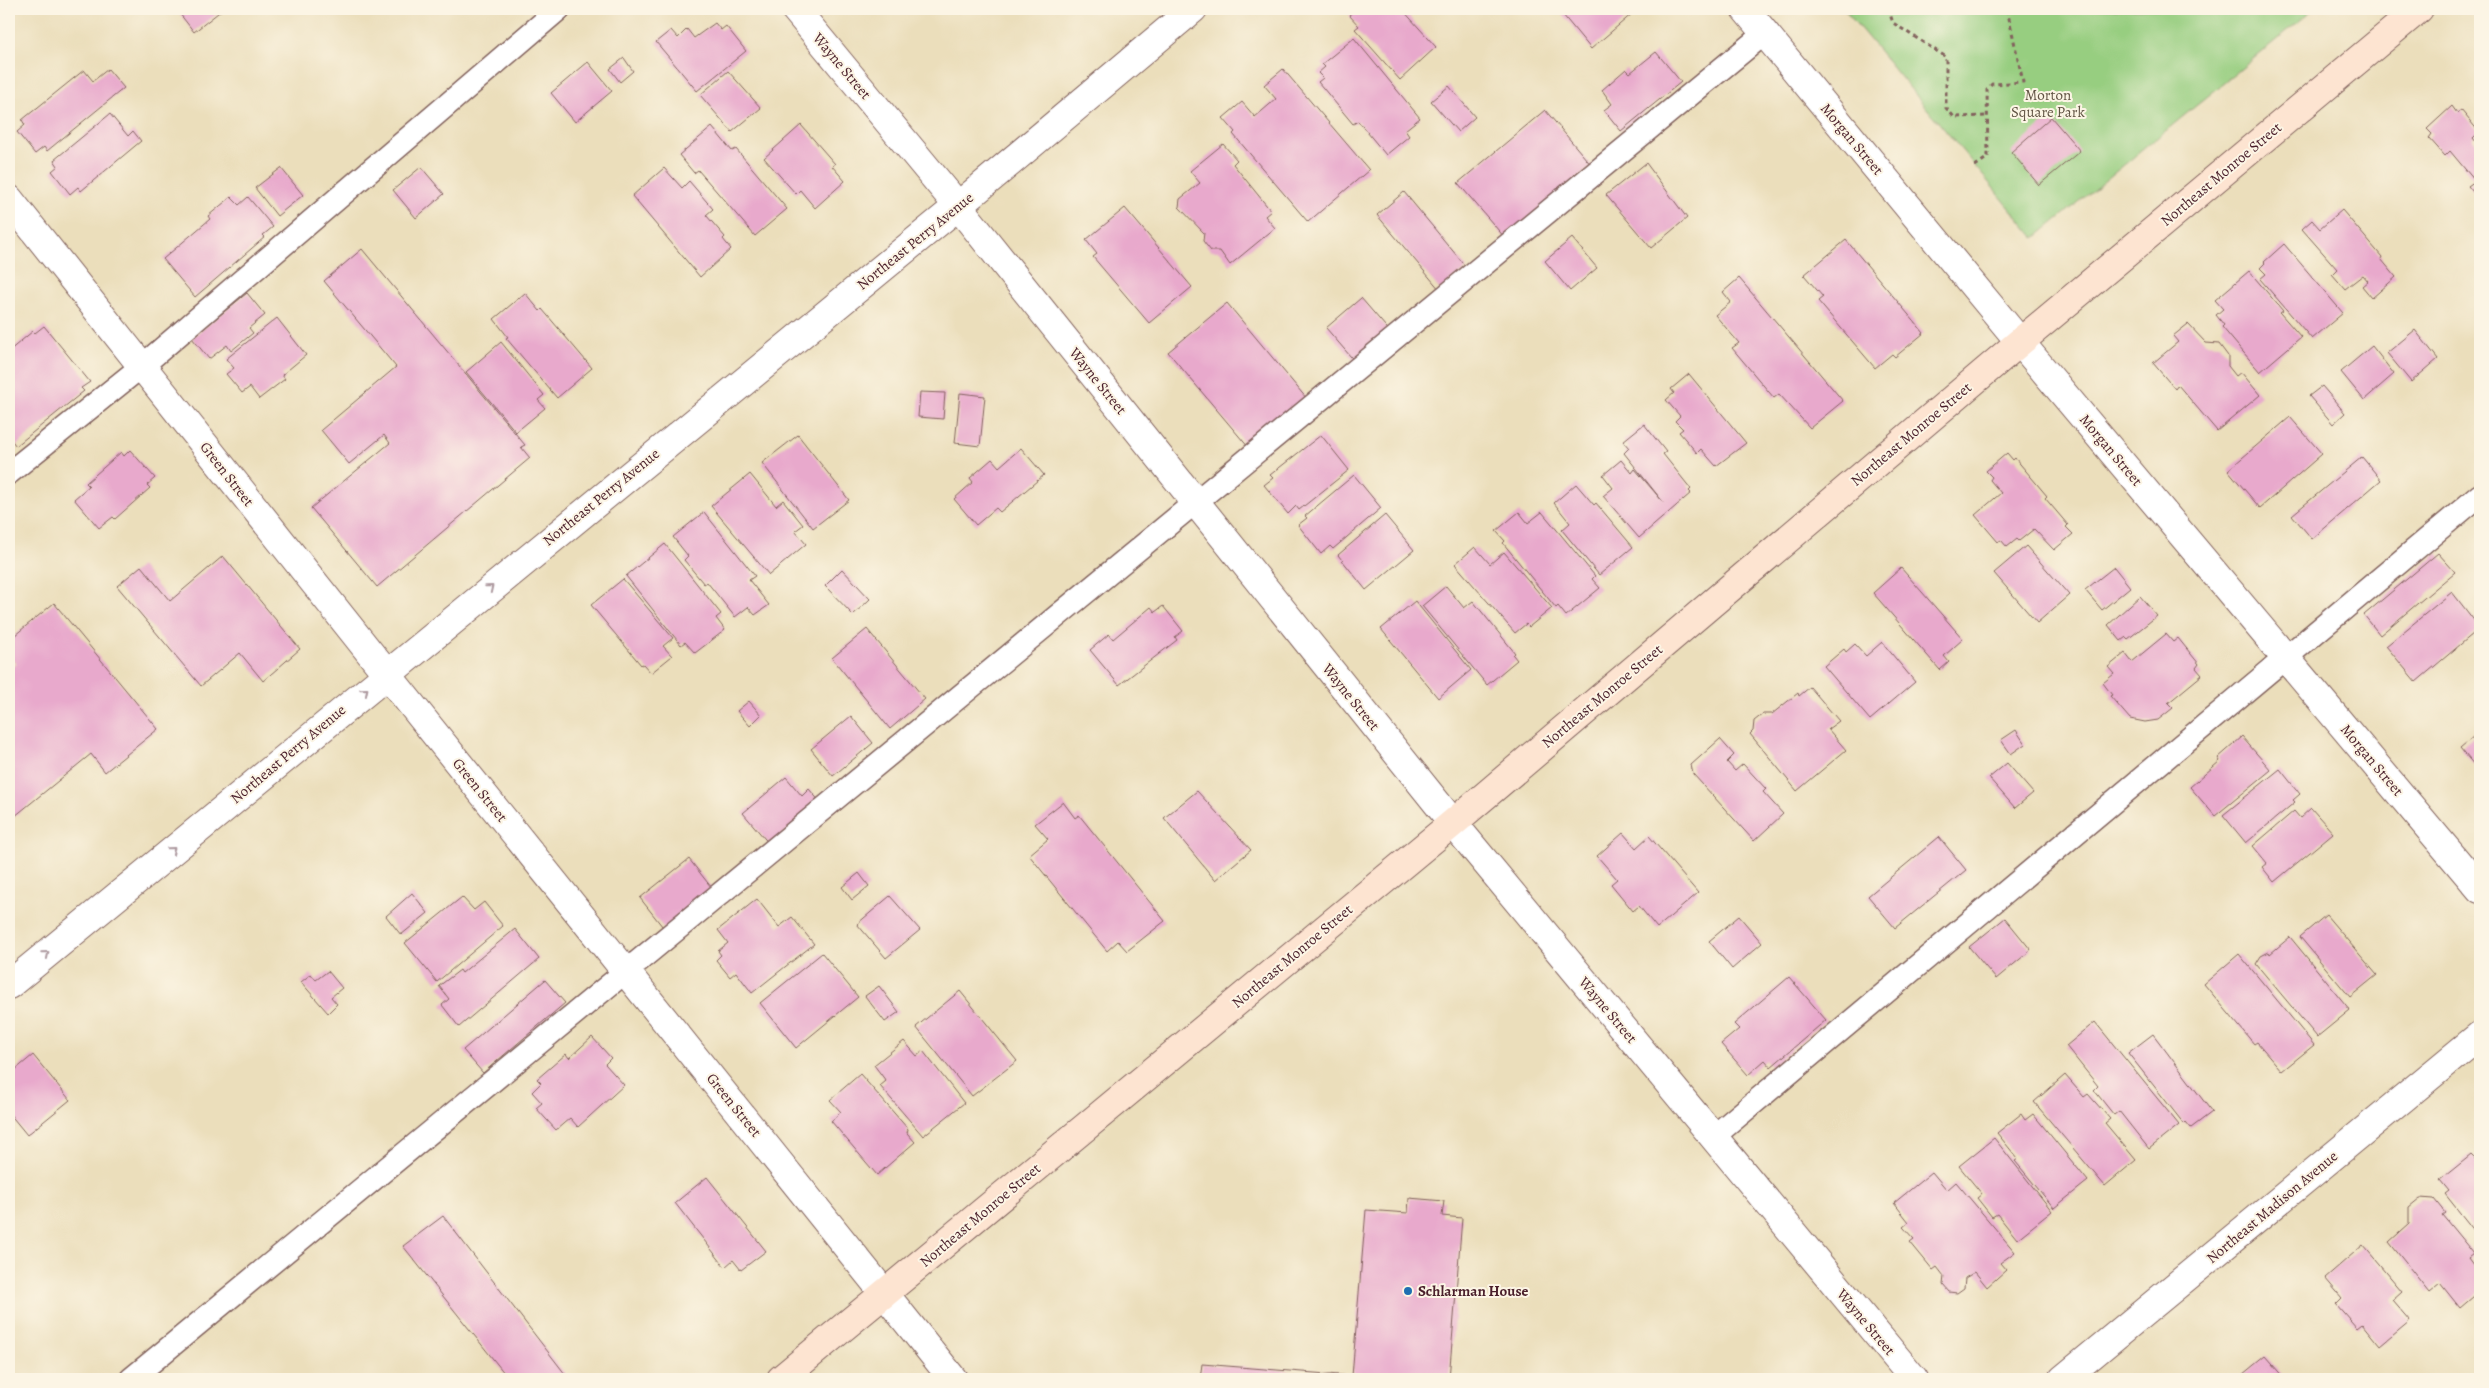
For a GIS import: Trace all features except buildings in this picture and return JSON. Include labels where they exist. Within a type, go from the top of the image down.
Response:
[{"type":"street","name":"Wayne Street","points":[[795,9],[958,206],[1452,823],[1914,1379]]},
{"type":"street","name":"Northeast Perry Avenue","points":[[9,985],[958,206],[1193,9]]},
{"type":"street","name":"Morgan Street","points":[[1745,9],[2020,342],[2480,889]]},
{"type":"street","name":"Northeast Monroe Street","points":[[781,1379],[1452,823],[2020,342],[2419,9]]},
{"type":"street","name":"Green Street","points":[[9,199],[386,674],[954,1379]]},
{"type":"street","name":"Northeast Madison Avenue","points":[[2063,1379],[2480,1035]]},
{"type":"lane","points":[[9,474],[142,366],[559,9]]},
{"type":"lane","points":[[131,1379],[1765,33]]},
{"type":"lane","points":[[1713,1137],[2480,495]]},
{"type":"path","points":[[1892,9],[1890,14],[1893,22],[1946,57],[1946,108],[1954,117],[1986,116]]},
{"type":"path","points":[[1975,166],[1988,157],[1987,90],[1992,84],[2023,82],[2007,9]]},
{"type":"green space","name":"Morton Square Park","points":[[1844,9],[2314,9],[2035,238]]},
{"type":"place","name":"Schlarman House","points":[[1408,1291]]}]
